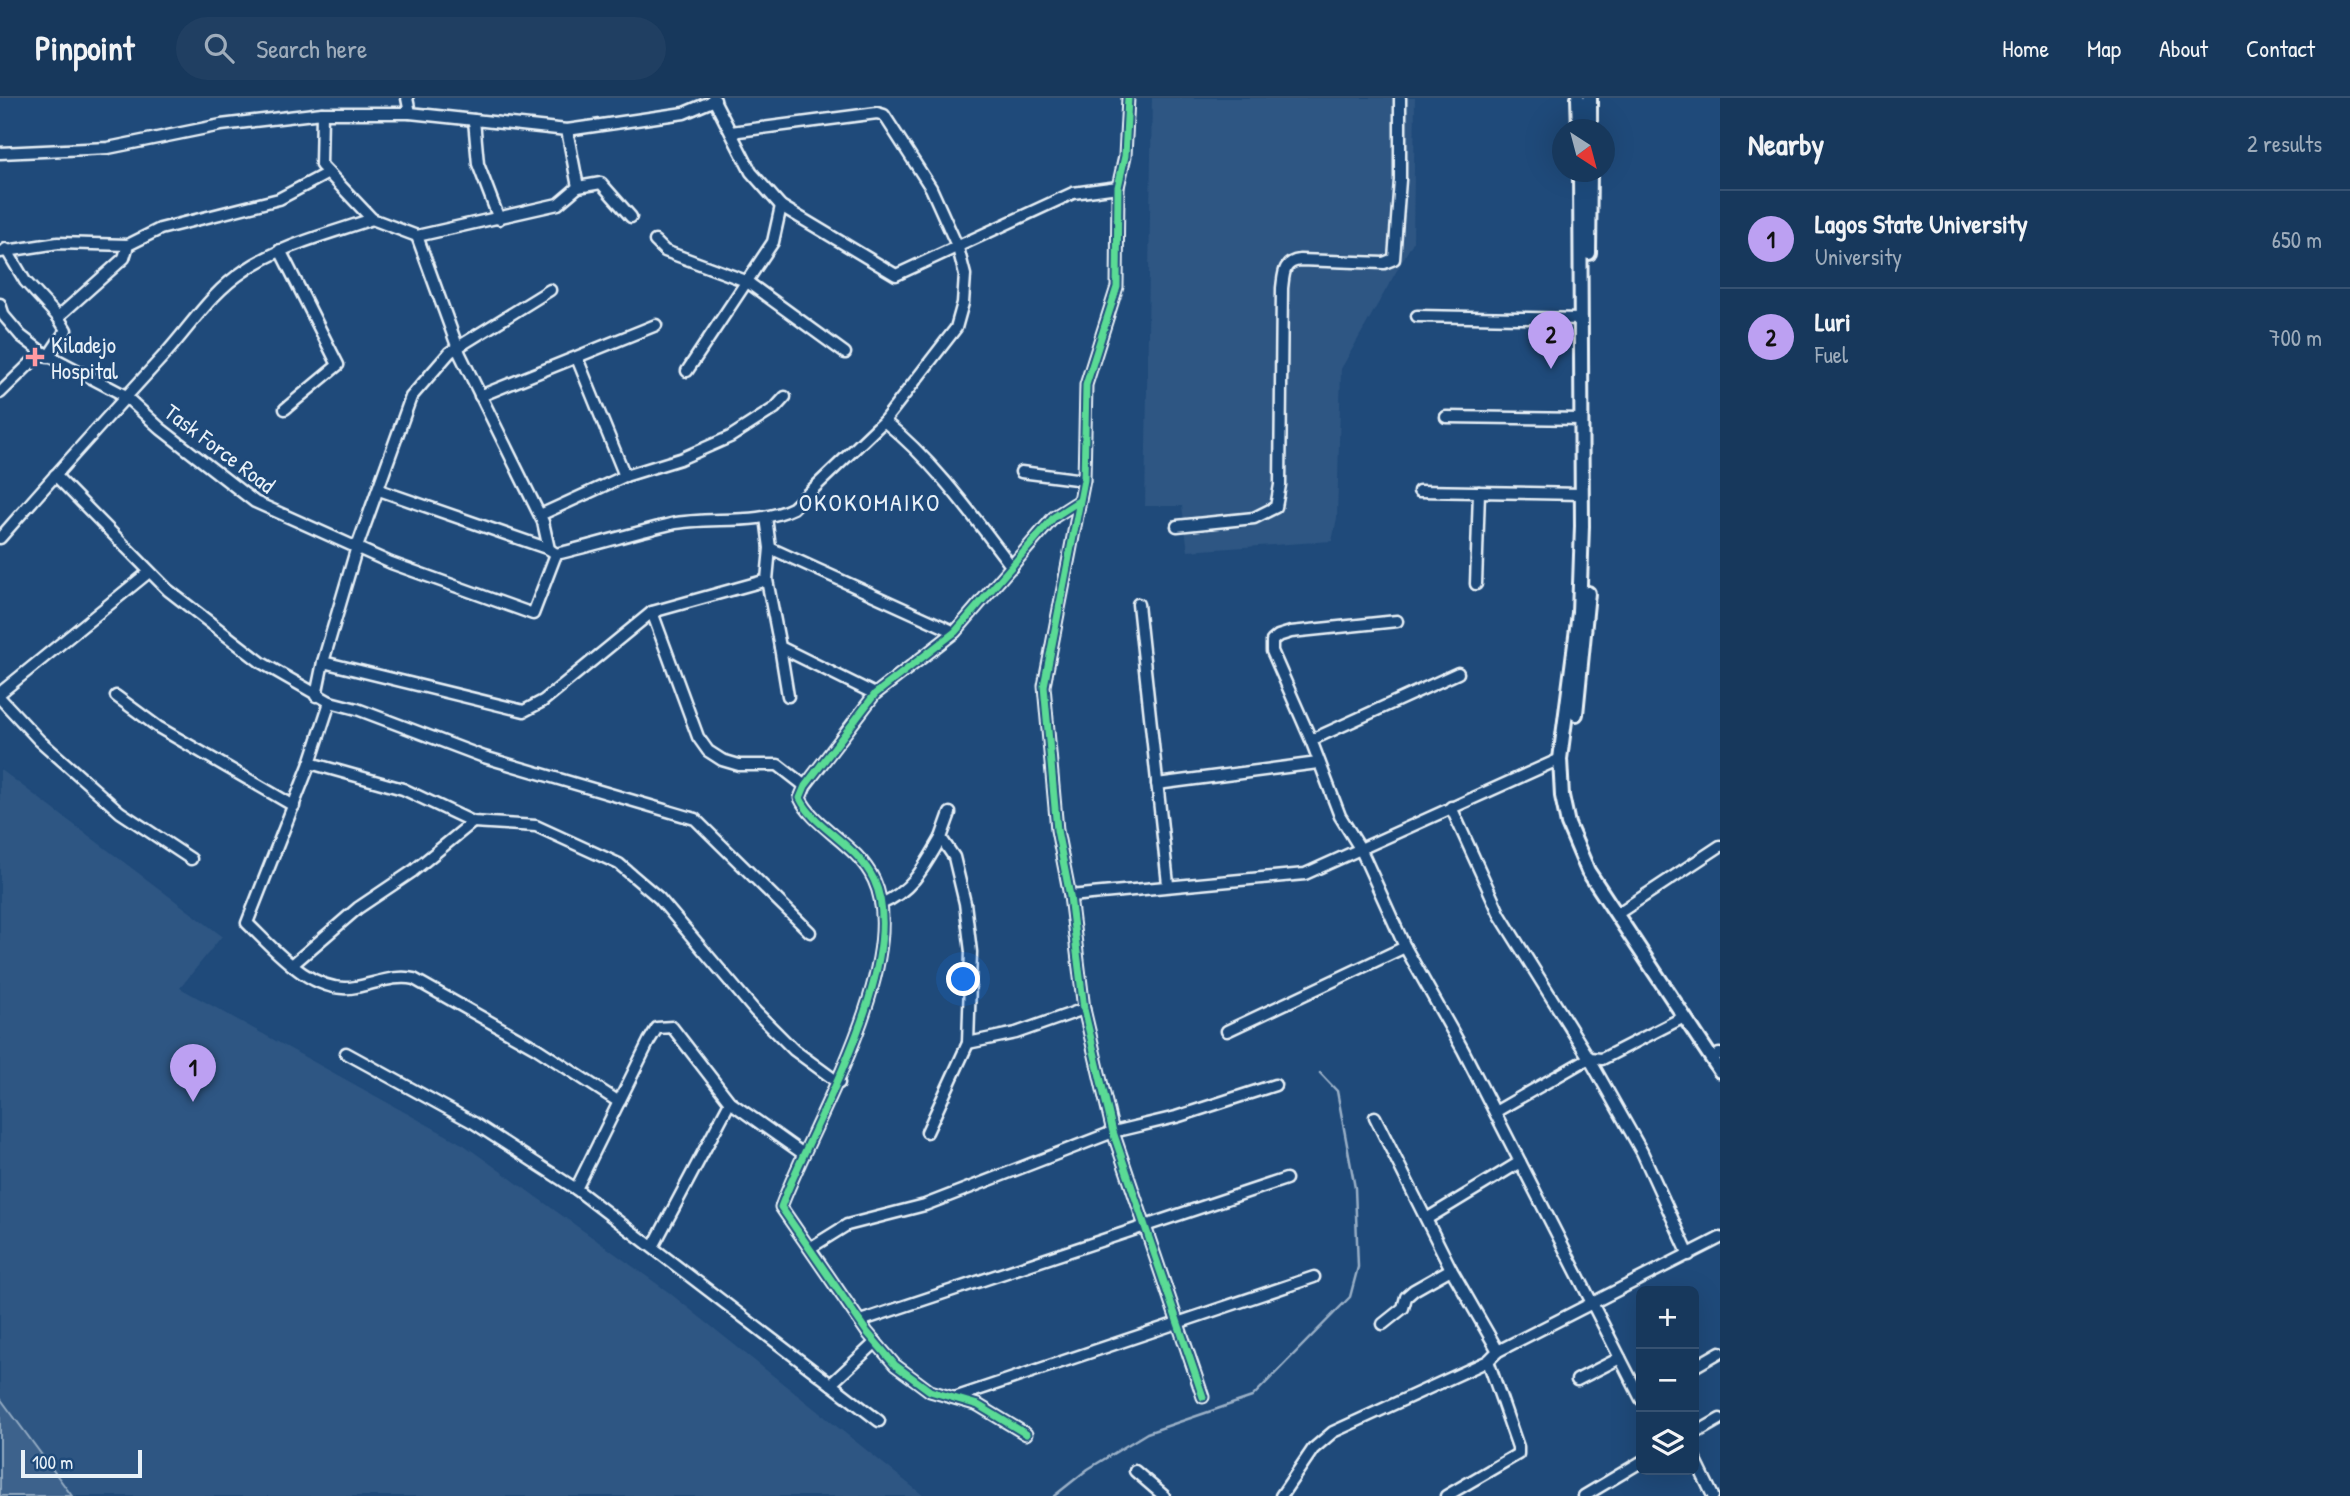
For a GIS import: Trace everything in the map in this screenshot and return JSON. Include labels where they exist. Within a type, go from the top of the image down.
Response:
[{"type":"street","points":[[407,98],[410,113]]},
{"type":"street","points":[[1128,98],[1125,156],[1118,187],[1117,288],[1086,386],[1084,480],[1044,686],[1057,830],[1070,895],[1084,1009],[1113,1132],[1176,1324],[1203,1396]]},
{"type":"street","points":[[1177,526],[1254,518],[1267,514],[1276,507],[1280,485],[1282,288],[1286,266],[1291,261],[1300,260],[1384,263],[1394,259],[1400,180],[1400,98]]},
{"type":"street","points":[[1578,98],[1579,119]]},
{"type":"street","points":[[1590,98],[1590,119]]},
{"type":"street","points":[[0,153],[108,149],[221,125],[322,113],[410,113],[567,130],[684,113],[714,99],[751,172],[781,206],[896,275],[1073,193],[1118,187]]},
{"type":"street","points":[[322,113],[321,165],[372,219],[417,236],[558,204],[578,187],[601,183],[631,217]]},
{"type":"street","points":[[379,490],[553,552],[671,524],[706,519],[777,516],[805,499],[884,421],[956,328],[963,303],[965,275],[958,248],[931,188],[884,115],[877,113],[731,132]]},
{"type":"street","points":[[474,120],[478,164],[499,219]]},
{"type":"street","points":[[567,130],[578,187]]},
{"type":"street","points":[[0,393],[45,355],[66,330],[3,250],[58,243],[128,245],[160,229],[279,199],[328,173]]},
{"type":"street","points":[[1580,182],[1582,494],[1579,613],[1560,759],[1562,796],[1567,824],[1580,856],[1720,1071]]},
{"type":"street","points":[[1590,182],[1588,613],[1569,759],[1569,795],[1584,853],[1720,1055]]},
{"type":"street","points":[[687,371],[773,242],[781,206]]},
{"type":"street","points":[[0,538],[124,396],[179,339],[206,304],[243,271],[280,250],[372,219]]},
{"type":"street","points":[[417,236],[458,346],[540,515],[553,552]]},
{"type":"street","points":[[655,241],[665,251],[746,281],[845,353]]},
{"type":"street","points":[[58,317],[124,258],[128,245]]},
{"type":"street","points":[[280,250],[338,365],[285,409]]},
{"type":"street","points":[[317,696],[323,662],[356,550],[411,397],[458,346],[503,322],[550,290]]},
{"type":"street","name":"Task Force Road","points":[[0,304],[2,318],[45,355],[124,396],[171,437],[255,502],[356,550],[530,615],[537,610],[553,552]]},
{"type":"street","points":[[1417,316],[1581,319]]},
{"type":"street","points":[[480,396],[656,325]]},
{"type":"street","points":[[577,358],[625,476]]},
{"type":"street","points":[[540,515],[625,476],[680,459],[730,437],[775,408],[785,397]]},
{"type":"street","points":[[1446,417],[1582,419]]},
{"type":"street","points":[[884,421],[904,437],[954,491],[1012,567]]},
{"type":"street","points":[[1021,472],[1084,480]]},
{"type":"street","points":[[55,475],[149,572],[262,663],[330,702],[356,709],[484,757],[695,819],[810,932]]},
{"type":"street","points":[[1419,491],[1582,494]]},
{"type":"street","points":[[1476,584],[1479,492]]},
{"type":"street","points":[[1026,1434],[996,1415],[957,1396],[930,1391],[895,1366],[860,1321],[781,1207],[802,1153],[839,1083],[876,970],[881,904],[876,884],[866,864],[803,804],[800,798],[805,786],[875,694],[955,632],[1054,517],[1079,502]]},
{"type":"street","points":[[766,517],[770,548],[767,580],[788,696]]},
{"type":"street","points":[[770,548],[955,632]]},
{"type":"street","points":[[0,693],[149,572]]},
{"type":"street","points":[[323,662],[524,711],[543,701],[652,612],[767,580]]},
{"type":"street","points":[[1138,604],[1168,884]]},
{"type":"street","points":[[652,612],[698,737],[708,751],[722,760],[739,765],[778,765],[805,786]]},
{"type":"street","points":[[1397,621],[1291,632],[1278,636],[1272,641],[1276,662],[1311,740],[1340,816],[1361,850],[1405,947],[1521,1162],[1636,1388]]},
{"type":"street","points":[[780,647],[875,694]]},
{"type":"street","points":[[1311,740],[1458,673]]},
{"type":"street","points":[[116,696],[158,727],[294,806]]},
{"type":"street","points":[[0,698],[38,740],[120,811],[191,859]]},
{"type":"street","points":[[330,702],[294,806],[246,920],[292,965],[335,988],[358,987],[398,977],[414,979],[536,1048],[618,1102]]},
{"type":"street","points":[[1070,895],[1304,873],[1361,850],[1560,759]]},
{"type":"street","points":[[310,763],[403,789],[473,822],[536,826],[619,864],[659,898],[755,1011],[794,1050],[839,1083]]},
{"type":"street","points":[[1157,784],[1318,763]]},
{"type":"street","points":[[1451,807],[1500,915],[1589,1058],[1642,1152],[1689,1255]]},
{"type":"street","points":[[881,904],[897,897],[914,883],[941,838],[950,813]]},
{"type":"street","points":[[292,965],[358,908],[413,870],[473,822]]},
{"type":"street","points":[[927,1132],[968,1043],[971,952],[965,902],[954,857],[941,838]]},
{"type":"street","points":[[1623,910],[1720,846]]},
{"type":"street","points":[[1227,1031],[1405,947]]},
{"type":"street","points":[[968,1043],[1016,1033],[1084,1009]]},
{"type":"street","points":[[1494,1112],[1589,1058],[1602,1059],[1684,1017]]},
{"type":"street","points":[[576,1189],[649,1041],[657,1028],[665,1025],[671,1027],[689,1046],[730,1102],[802,1153]]},
{"type":"street","points":[[346,1053],[474,1123],[576,1189],[879,1421]]},
{"type":"street","points":[[810,1248],[847,1225],[925,1205],[1113,1132],[1176,1117],[1275,1085]]},
{"type":"street","points":[[653,1247],[730,1102]]},
{"type":"street","points":[[1375,1117],[1428,1218],[1451,1269],[1499,1351]]},
{"type":"street","points":[[1428,1218],[1521,1162]]},
{"type":"street","points":[[860,1321],[1286,1179]]},
{"type":"street","points":[[1282,1496],[1313,1450],[1333,1432],[1488,1360],[1499,1351],[1720,1238]]},
{"type":"street","points":[[1383,1324],[1403,1308],[1406,1297],[1414,1290],[1451,1269]]},
{"type":"street","points":[[957,1396],[1314,1277]]},
{"type":"street","points":[[831,1384],[876,1342]]},
{"type":"street","points":[[1699,1364],[1720,1352]]},
{"type":"street","points":[[1577,1380],[1620,1358]]},
{"type":"street","points":[[1446,1496],[1518,1454],[1518,1447],[1488,1360]]},
{"type":"street","points":[[1699,1431],[1720,1419]]},
{"type":"street","points":[[1584,1496],[1596,1493],[1636,1465]]},
{"type":"street","points":[[1699,1467],[1713,1496]]},
{"type":"street","points":[[1135,1471],[1164,1496]]},
{"type":"shaded area","points":[[1152,98],[1415,98],[1413,242],[1341,369],[1337,518],[1332,541],[1188,551],[1182,506],[1145,506]]},
{"type":"shaded area","points":[[0,769],[222,936],[180,988],[464,1145],[667,1291],[924,1496],[0,1496]]},
{"type":"shaded area","points":[[0,1398],[72,1496],[0,1496]]},
{"type":"waterway","points":[[1054,1496],[1088,1469],[1147,1433],[1252,1397],[1350,1297],[1358,1267],[1355,1188],[1337,1091],[1320,1073]]},
{"type":"cycle path","points":[[1128,98],[1125,156],[1118,187],[1117,287],[1086,385],[1084,480],[1044,686],[1057,830],[1070,896],[1084,1009],[1113,1132],[1203,1397]]},
{"type":"cycle path","points":[[1026,1434],[978,1405],[930,1391],[895,1365],[867,1332],[781,1207],[853,1045],[869,999],[880,955],[882,914],[874,880],[867,867],[815,818],[800,798],[805,786],[875,694],[955,632],[1054,517],[1079,501]]},
{"type":"place","name":"Kiladejo Hospital","points":[[35,357]]},
{"type":"place","name":"Luri","points":[[1551,369]]},
{"type":"place","name":"Lagos State University","points":[[193,1102]]},
{"type":"district","name":"OKOKOMAIKO","points":[[870,502]]}]
